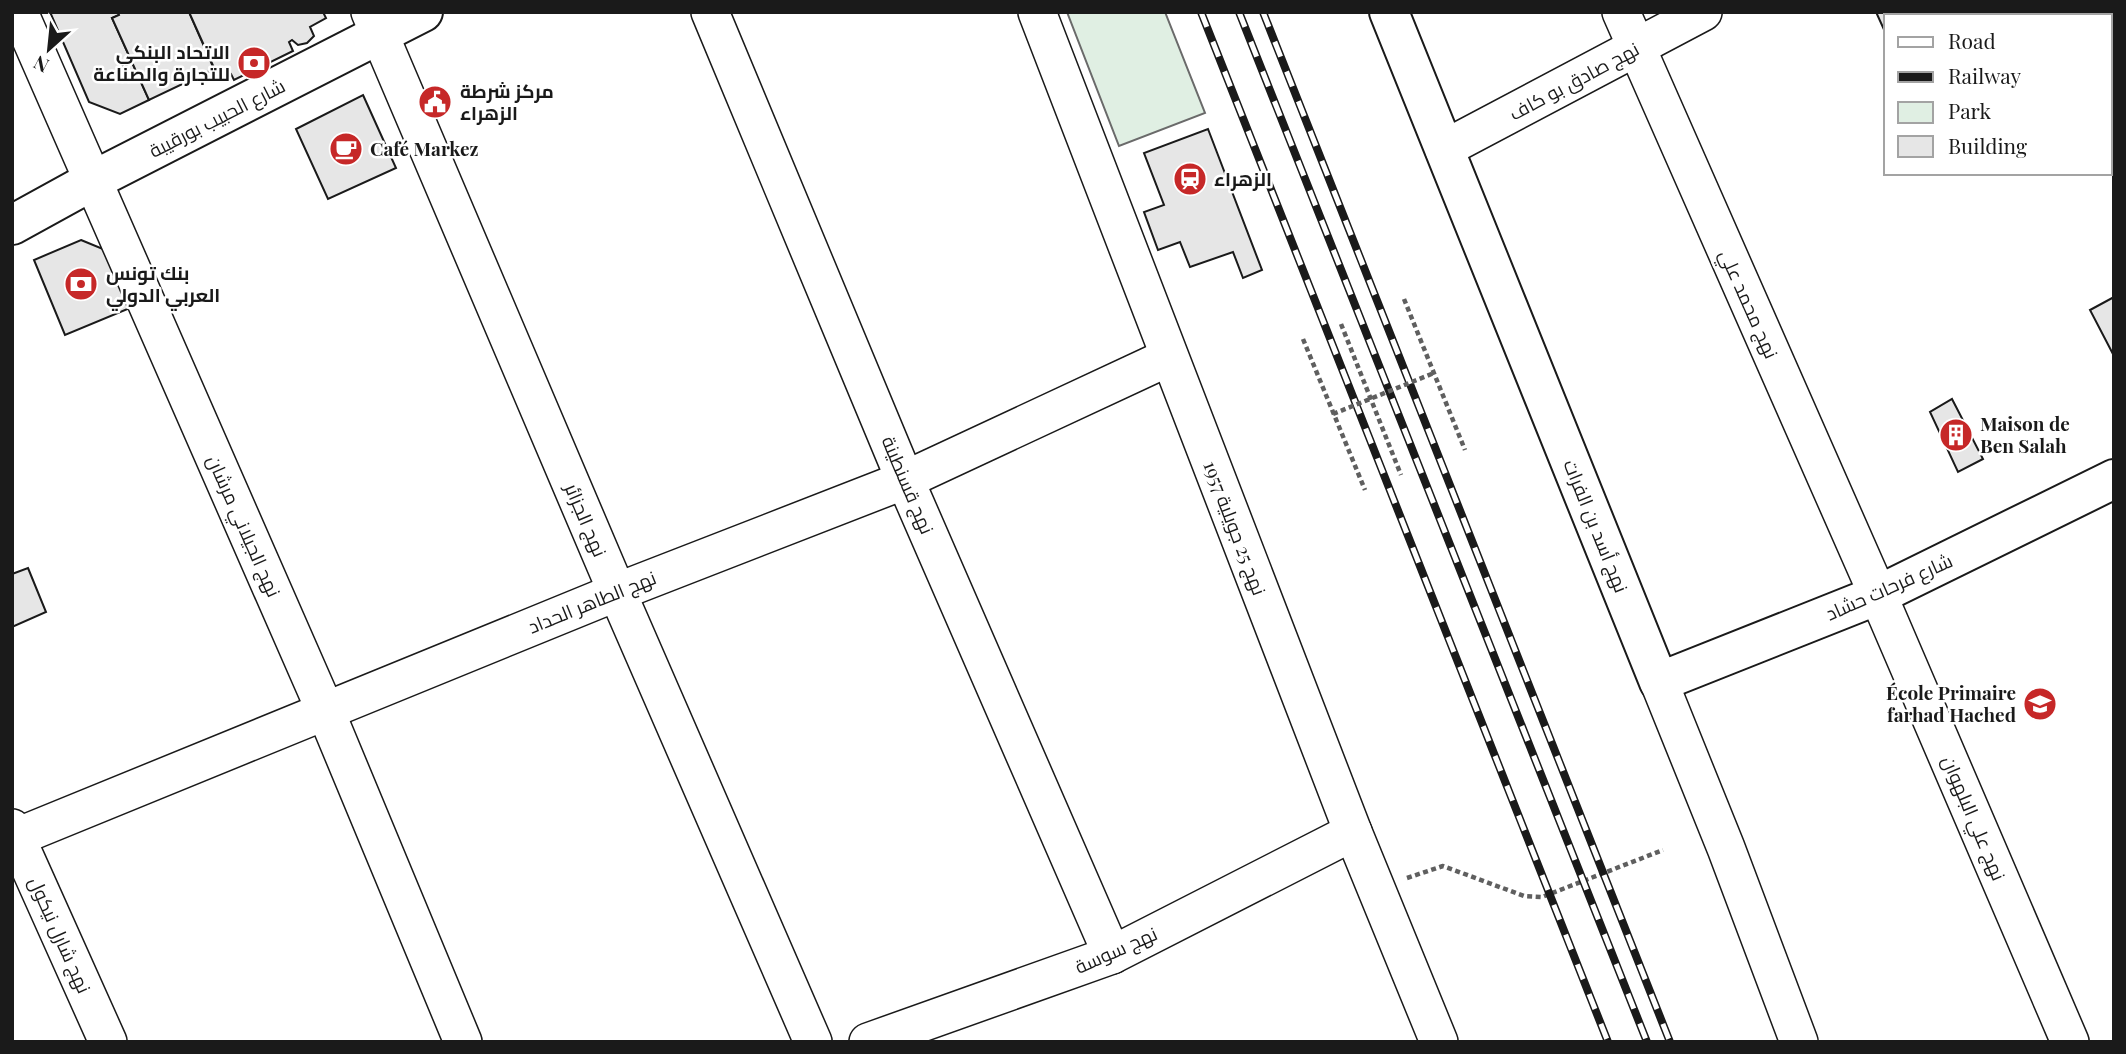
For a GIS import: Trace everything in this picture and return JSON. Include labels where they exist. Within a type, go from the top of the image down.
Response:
[{"type":"main road","name":"شارع الحبيب بورقيبة","points":[[12,225],[375,24],[423,12]]},
{"type":"main road","name":"نهج أسد بن الفرات","points":[[1389,12],[1659,682]]},
{"type":"main road","name":"شارع فرحات حشاد","points":[[1659,682],[1878,595],[2114,479]]},
{"type":"street","name":"نهج الجيلاني مرشان","points":[[19,12],[325,710],[463,1042]]},
{"type":"street","name":"نهج قسنطينة","points":[[710,12],[905,480],[1112,955]]},
{"type":"street","name":"نهج 25 جويلية 1957","points":[[1037,12],[1353,832],[1439,1042]]},
{"type":"street","name":"نهج محمد علي","points":[[1621,12],[1878,595]]},
{"type":"street","name":"نهج صادق بو كاف","points":[[1444,149],[1703,12]]},
{"type":"street","name":"نهج الجزائر","points":[[375,24],[617,592],[813,1042]]},
{"type":"street","name":"نهج الطاهر الحداد","points":[[14,835],[617,592],[905,480],[1169,357]]},
{"type":"street","name":"نهج علي البلهوان","points":[[1878,595],[2070,1042]]},
{"type":"street","name":"نهج أسد بن الفرات","points":[[1659,682],[1726,848],[1799,1042]]},
{"type":"street","name":"نهج سوسة","points":[[868,1042],[1112,955],[1353,832]]},
{"type":"street","name":"نهج شارل نيكول","points":[[14,835],[108,1042]]},
{"type":"path","points":[[1404,299],[1465,450]]},
{"type":"path","points":[[1341,324],[1401,475]]},
{"type":"path","points":[[1303,340],[1365,490]]},
{"type":"path","points":[[1333,414],[1434,373]]},
{"type":"path","points":[[1376,889],[1443,866],[1524,896],[1542,897],[1663,850]]},
{"type":"green space","points":[[1067,12],[1165,12],[1205,113],[1119,146]]},
{"type":"building","points":[[50,12],[118,12],[119,15],[112,18],[149,100],[120,114],[89,102]]},
{"type":"building","points":[[118,12],[189,12],[214,69],[149,100],[112,18],[119,15]]},
{"type":"building","points":[[189,12],[323,12],[326,18],[310,27],[314,36],[307,43],[298,45],[292,40],[289,42],[293,51],[234,80],[231,74],[219,79]]},
{"type":"building","points":[[1876,12],[1903,12],[1904,14],[1884,14],[1884,30]]},
{"type":"building","points":[[2076,12],[2114,12],[2114,90],[2112,14]]},
{"type":"building","name":"Café Markez","points":[[363,95],[396,168],[328,199],[296,129]]},
{"type":"building","name":"الزهراء","points":[[1208,129],[1262,270],[1243,278],[1233,252],[1190,267],[1180,242],[1158,250],[1144,212],[1164,205],[1144,153]]},
{"type":"building","name":"بنك تونس العربي الدولي","points":[[81,240],[103,249],[130,308],[65,335],[34,260]]},
{"type":"building","points":[[2114,297],[2114,356],[2090,310]]},
{"type":"building","name":"Maison de Ben Salah","points":[[1952,399],[1983,459],[1958,472],[1930,412]]},
{"type":"building","points":[[28,568],[46,612],[12,627],[12,574]]},
{"type":"railway","points":[[1201,12],[1608,1042]]},
{"type":"railway","points":[[1239,12],[1647,1042]]},
{"type":"railway","points":[[1263,12],[1670,1042]]},
{"type":"place","name":"الاتحاد البنكي للتجارة والصناعة","points":[[254,63]]},
{"type":"place","name":"مركز شرطة الزهراء","points":[[435,102]]},
{"type":"place","name":"Café Markez","points":[[346,149]]},
{"type":"place","name":"الزهراء","points":[[1190,179]]},
{"type":"place","name":"بنك تونس العربي الدولي","points":[[81,284]]},
{"type":"place","name":"Maison de Ben Salah","points":[[1956,435]]},
{"type":"place","name":"École Primaire farhad Hached","points":[[2040,704]]}]
